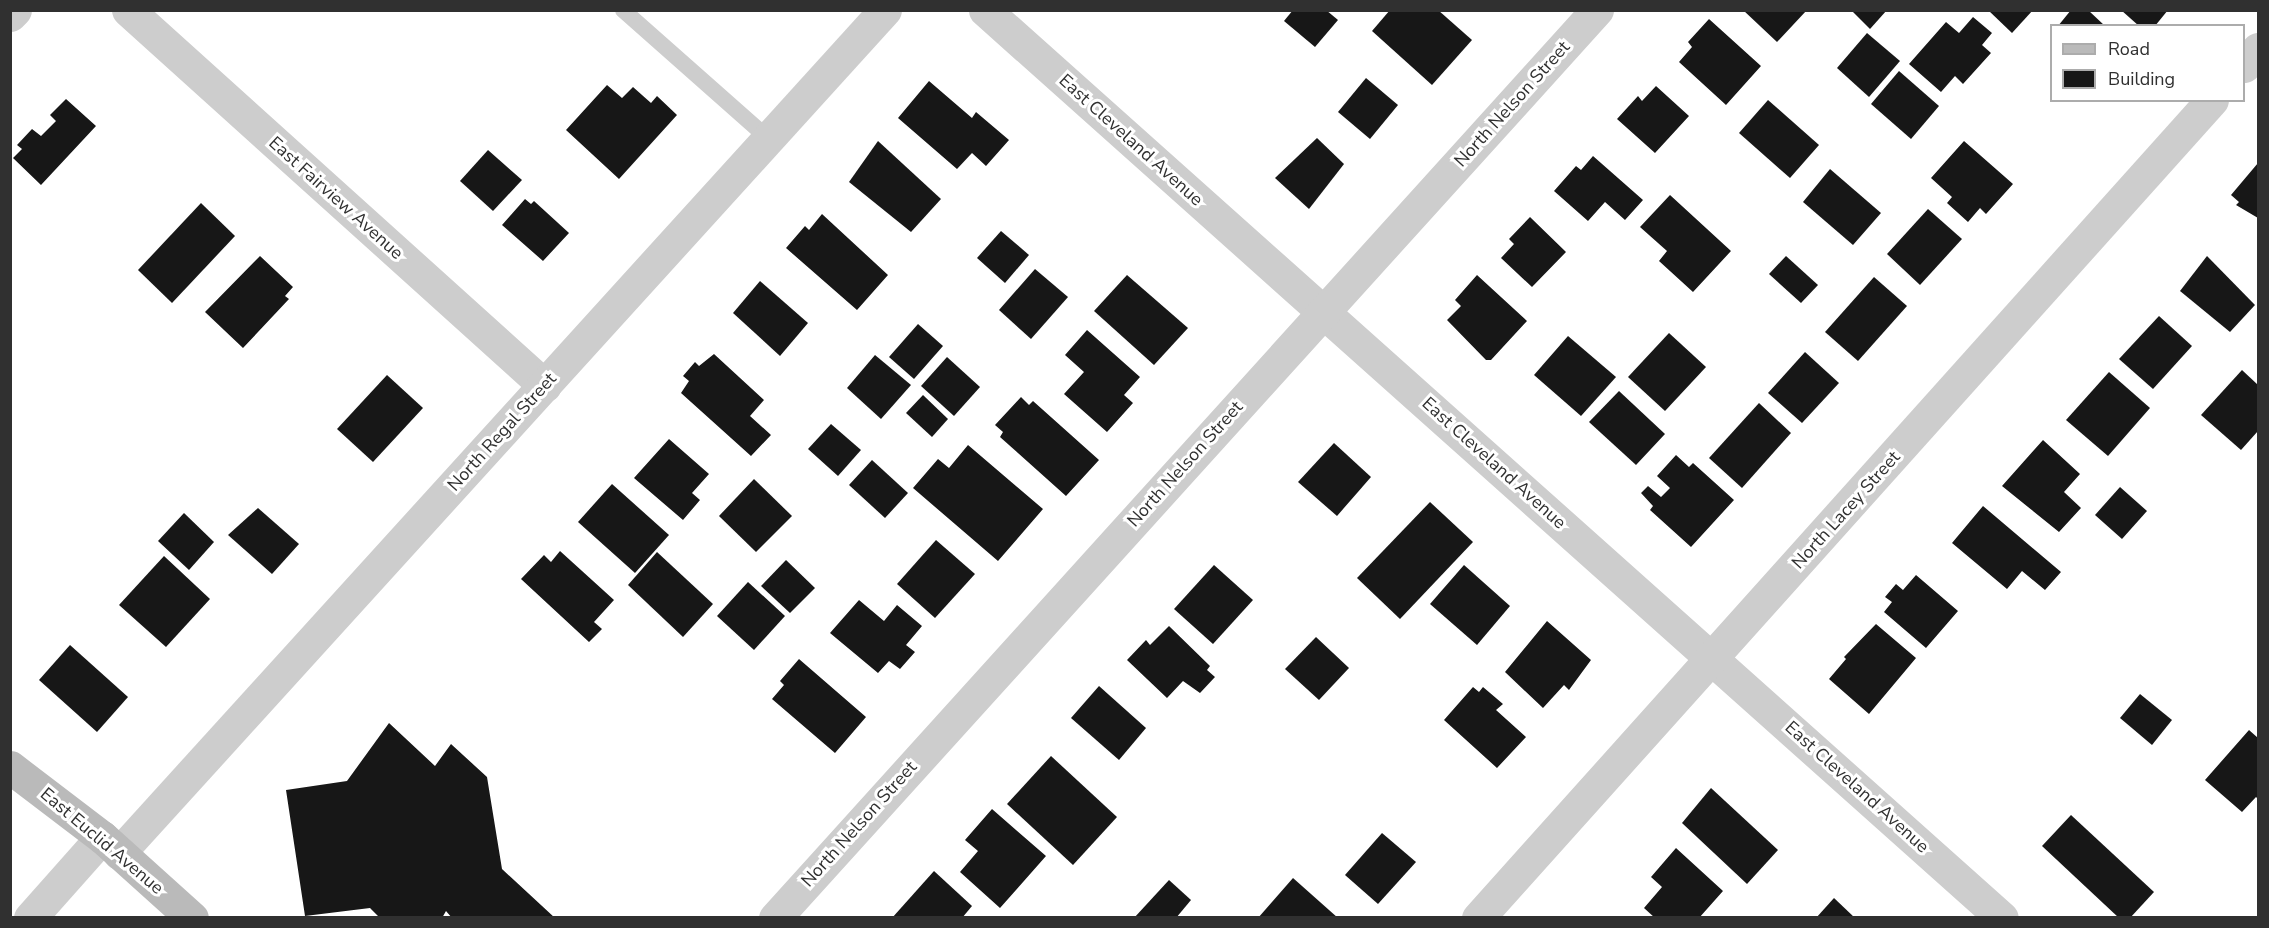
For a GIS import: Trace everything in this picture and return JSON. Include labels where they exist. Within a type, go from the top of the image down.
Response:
[{"type":"main road","name":"East Euclid Avenue","points":[[10,767],[111,845],[192,918]]},
{"type":"street","points":[[10,15],[15,10]]},
{"type":"street","name":"East Fairview Avenue","points":[[128,10],[545,386]]},
{"type":"street","name":"North Regal Street","points":[[30,918],[111,845],[545,386],[885,10]]},
{"type":"street","name":"East Cleveland Avenue","points":[[985,10],[2002,918]]},
{"type":"street","name":"North Nelson Street","points":[[775,918],[1597,10]]},
{"type":"street","points":[[2245,65],[2259,49]]},
{"type":"street","name":"North Lacey Street","points":[[1478,918],[2210,102]]},
{"type":"lane","points":[[623,10],[769,140]]},
{"type":"building","points":[[1293,10],[1326,10],[1338,20],[1315,47],[1284,21]]},
{"type":"building","points":[[1390,10],[1438,10],[1472,40],[1432,85],[1372,31]]},
{"type":"building","points":[[1743,10],[1807,10],[1777,42]]},
{"type":"building","points":[[1851,10],[1887,10],[1870,29]]},
{"type":"building","points":[[1988,10],[2033,10],[2012,33]]},
{"type":"building","points":[[2071,10],[2088,10],[2103,24],[2060,24]]},
{"type":"building","points":[[2121,10],[2168,10],[2157,24],[2137,24]]},
{"type":"building","points":[[1973,17],[1992,33],[1982,45],[1991,53],[1963,84],[1955,76],[1941,92],[1909,64],[1946,22],[1959,33]]},
{"type":"building","points":[[1709,19],[1761,66],[1726,105],[1679,62],[1692,47],[1688,42]]},
{"type":"building","points":[[1867,33],[1900,61],[1869,97],[1837,68]]},
{"type":"building","points":[[1899,71],[1939,106],[1911,139],[1871,104]]},
{"type":"building","points":[[1366,78],[1398,105],[1370,139],[1338,112]]},
{"type":"building","points":[[929,81],[972,118],[976,112],[1009,140],[986,166],[972,153],[957,169],[898,118]]},
{"type":"building","points":[[607,85],[622,98],[633,87],[651,103],[657,96],[677,115],[619,179],[566,130]]},
{"type":"building","points":[[1656,86],[1689,116],[1655,153],[1617,119],[1638,96],[1642,101]]},
{"type":"building","points":[[66,99],[96,126],[41,185],[13,158],[22,149],[17,145],[32,129],[41,136],[56,121],[50,115]]},
{"type":"building","points":[[1768,100],[1819,145],[1790,178],[1739,133]]},
{"type":"building","points":[[1317,138],[1344,164],[1309,209],[1275,178]]},
{"type":"building","points":[[878,141],[941,199],[911,232],[849,182]]},
{"type":"building","points":[[1964,141],[2013,184],[1986,214],[1980,208],[1968,222],[1947,203],[1952,197],[1931,178]]},
{"type":"building","points":[[488,150],[522,180],[493,211],[460,181]]},
{"type":"building","points":[[1593,156],[1643,200],[1625,220],[1605,202],[1588,221],[1554,191],[1576,166],[1581,170]]},
{"type":"building","points":[[2258,163],[2258,218],[2236,205],[2239,202],[2231,195]]},
{"type":"building","points":[[1830,169],[1881,213],[1853,245],[1803,202]]},
{"type":"building","points":[[1670,195],[1731,251],[1693,292],[1659,261],[1667,251],[1640,227]]},
{"type":"building","points":[[525,199],[531,204],[534,201],[569,233],[543,261],[502,225]]},
{"type":"building","points":[[201,203],[235,236],[172,303],[138,270]]},
{"type":"building","points":[[1928,209],[1962,239],[1920,285],[1887,254]]},
{"type":"building","points":[[822,214],[888,275],[857,310],[786,248],[805,226],[809,230]]},
{"type":"building","points":[[1530,217],[1566,252],[1532,287],[1501,258],[1514,244],[1509,239]]},
{"type":"building","points":[[1001,231],[1029,255],[1005,283],[977,258]]},
{"type":"building","points":[[260,256],[293,287],[285,296],[289,299],[243,348],[205,312]]},
{"type":"building","points":[[1786,256],[1818,285],[1801,303],[1769,274]]},
{"type":"building","points":[[2207,256],[2255,305],[2230,332],[2180,291]]},
{"type":"building","points":[[1035,269],[1068,297],[1031,339],[999,310]]},
{"type":"building","points":[[1127,275],[1188,328],[1154,365],[1094,311]]},
{"type":"building","points":[[1477,275],[1527,321],[1491,360],[1486,360],[1447,320],[1461,306],[1455,300]]},
{"type":"building","points":[[1874,277],[1907,306],[1858,361],[1825,332]]},
{"type":"building","points":[[760,281],[808,323],[780,356],[733,313]]},
{"type":"building","points":[[2159,316],[2192,346],[2153,389],[2119,359]]},
{"type":"building","points":[[918,324],[943,346],[914,379],[889,357]]},
{"type":"building","points":[[1087,330],[1140,377],[1124,395],[1133,403],[1107,432],[1064,394],[1084,372],[1065,355]]},
{"type":"building","points":[[1669,333],[1706,367],[1665,411],[1628,377]]},
{"type":"building","points":[[1568,336],[1616,377],[1581,416],[1534,375]]},
{"type":"building","points":[[1805,352],[1839,383],[1802,423],[1768,393]]},
{"type":"building","points":[[714,354],[764,400],[750,416],[771,435],[751,456],[681,393],[689,381],[683,376],[695,362],[699,366]]},
{"type":"building","points":[[875,355],[911,385],[881,419],[847,388]]},
{"type":"building","points":[[947,357],[980,387],[954,416],[921,386]]},
{"type":"building","points":[[2242,370],[2258,385],[2258,431],[2241,450],[2201,415]]},
{"type":"building","points":[[2109,372],[2150,408],[2108,456],[2066,420]]},
{"type":"building","points":[[387,375],[423,408],[373,462],[337,429]]},
{"type":"building","points":[[1619,391],[1665,434],[1636,465],[1589,422]]},
{"type":"building","points":[[923,395],[948,419],[932,437],[906,413]]},
{"type":"building","points":[[1021,397],[1029,405],[1033,401],[1099,460],[1066,496],[1000,437],[1003,432],[995,425]]},
{"type":"building","points":[[1759,403],[1791,433],[1742,488],[1709,458]]},
{"type":"building","points":[[831,424],[861,450],[838,476],[808,449]]},
{"type":"building","points":[[669,439],[709,474],[692,493],[700,500],[683,520],[634,478]]},
{"type":"building","points":[[2043,440],[2080,474],[2064,492],[2081,508],[2059,532],[2002,486]]},
{"type":"building","points":[[1334,443],[1371,477],[1337,516],[1298,482]]},
{"type":"building","points":[[968,445],[1043,509],[998,561],[913,488],[938,459],[949,468]]},
{"type":"building","points":[[1676,455],[1689,467],[1693,463],[1734,500],[1691,547],[1650,510],[1653,506],[1641,493],[1648,486],[1661,497],[1670,488],[1657,476]]},
{"type":"building","points":[[872,460],[908,493],[885,518],[849,485]]},
{"type":"building","points":[[754,479],[792,516],[756,552],[719,516]]},
{"type":"building","points":[[612,484],[669,535],[635,573],[578,522]]},
{"type":"building","points":[[2120,487],[2147,511],[2122,539],[2095,515]]},
{"type":"building","points":[[1430,502],[1473,542],[1400,619],[1357,578]]},
{"type":"building","points":[[1983,506],[2061,572],[2045,590],[2022,571],[2007,589],[1952,543]]},
{"type":"building","points":[[258,508],[299,544],[272,574],[228,535]]},
{"type":"building","points":[[184,513],[214,542],[189,570],[158,541]]},
{"type":"building","points":[[936,540],[975,574],[935,618],[897,584]]},
{"type":"building","points":[[560,551],[614,600],[594,622],[602,629],[589,642],[521,579],[544,555],[551,562]]},
{"type":"building","points":[[657,552],[713,604],[683,637],[628,585]]},
{"type":"building","points":[[164,556],[210,599],[166,647],[119,605]]},
{"type":"building","points":[[786,560],[815,588],[790,613],[761,586]]},
{"type":"building","points":[[1214,565],[1253,600],[1213,644],[1174,609]]},
{"type":"building","points":[[1464,565],[1510,606],[1477,645],[1430,604]]},
{"type":"building","points":[[1916,575],[1958,611],[1926,648],[1884,612],[1892,602],[1885,597],[1896,584],[1903,590]]},
{"type":"building","points":[[748,582],[785,616],[754,650],[717,616]]},
{"type":"building","points":[[859,600],[884,621],[897,605],[922,626],[906,645],[915,652],[900,669],[889,661],[878,673],[830,633]]},
{"type":"building","points":[[1547,621],[1591,660],[1569,690],[1564,685],[1543,708],[1505,672]]},
{"type":"building","points":[[1876,624],[1916,658],[1869,714],[1829,679],[1846,659],[1844,657]]},
{"type":"building","points":[[1169,626],[1210,666],[1207,670],[1215,677],[1200,693],[1183,681],[1167,698],[1127,660],[1146,640],[1150,645]]},
{"type":"building","points":[[1316,637],[1349,668],[1319,700],[1285,669]]},
{"type":"building","points":[[70,645],[128,697],[97,732],[39,680]]},
{"type":"building","points":[[799,659],[866,717],[835,753],[772,699],[784,685],[780,681]]},
{"type":"building","points":[[1099,686],[1146,728],[1119,760],[1071,718]]},
{"type":"building","points":[[1473,687],[1479,692],[1483,687],[1503,704],[1496,710],[1526,737],[1497,768],[1444,720]]},
{"type":"building","points":[[2140,694],[2172,720],[2152,745],[2120,718]]},
{"type":"building","points":[[389,723],[435,766],[451,744],[487,777],[502,869],[555,918],[452,918],[446,911],[442,918],[380,918],[370,908],[305,916],[286,790],[347,781]]},
{"type":"building","points":[[2249,730],[2258,738],[2258,799],[2256,797],[2242,812],[2205,780]]},
{"type":"building","points":[[1051,756],[1117,817],[1073,865],[1007,804]]},
{"type":"building","points":[[1711,788],[1778,850],[1747,884],[1682,823]]},
{"type":"building","points":[[992,809],[1046,856],[1000,908],[960,872],[978,851],[965,840]]},
{"type":"building","points":[[2071,815],[2154,892],[2130,918],[2119,918],[2042,846]]},
{"type":"building","points":[[1382,833],[1416,862],[1378,904],[1345,875]]},
{"type":"building","points":[[1676,848],[1723,891],[1699,918],[1655,918],[1644,908],[1662,887],[1651,877]]},
{"type":"building","points":[[934,871],[972,906],[962,918],[892,918]]},
{"type":"building","points":[[1293,878],[1338,918],[1258,918]]},
{"type":"building","points":[[1169,880],[1191,900],[1176,918],[1134,918]]},
{"type":"building","points":[[1834,898],[1855,918],[1816,918]]}]
